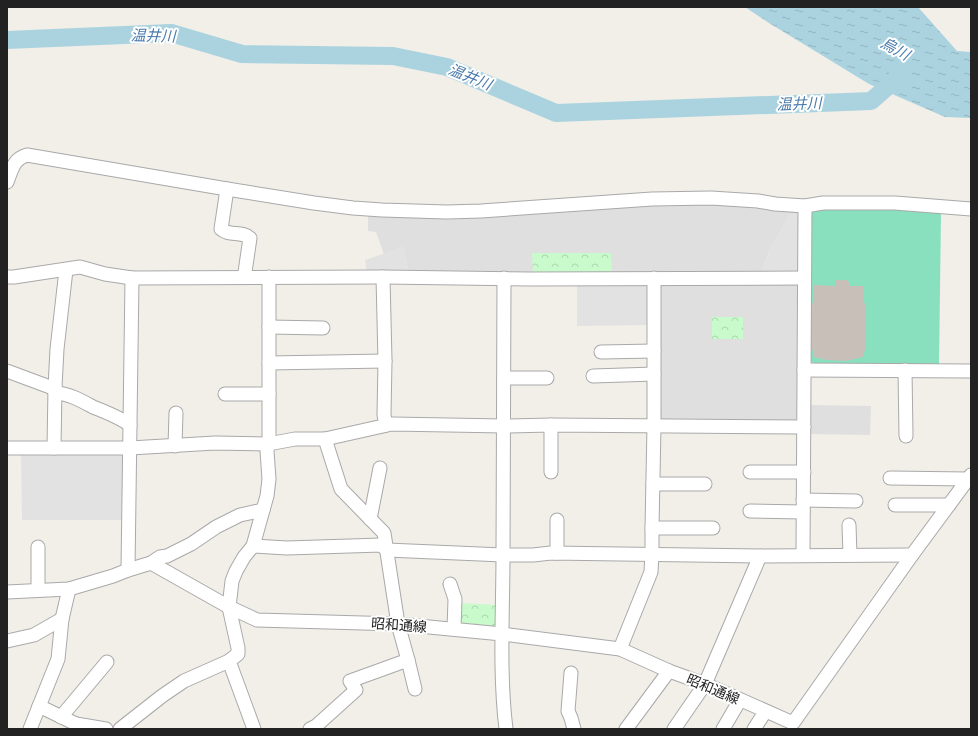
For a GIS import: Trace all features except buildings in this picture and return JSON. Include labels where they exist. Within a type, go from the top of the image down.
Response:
[{"type":"street","points":[[7,182],[16,160],[26,155],[227,189],[353,208],[411,212],[481,211],[652,199],[711,198],[805,206],[823,203],[895,203],[971,209]]},
{"type":"street","points":[[227,189],[221,229],[224,232],[245,235],[250,238],[245,272],[246,277]]},
{"type":"street","points":[[803,555],[805,206]]},
{"type":"street","points":[[7,277],[80,267],[105,274],[132,278],[383,276],[504,278],[804,278]]},
{"type":"street","points":[[54,448],[55,390],[58,343],[66,270]]},
{"type":"street","points":[[383,276],[385,361],[384,415],[386,425]]},
{"type":"street","points":[[120,729],[184,681],[229,661],[238,654],[229,607],[232,581],[244,557],[253,546],[264,510],[269,479],[267,451],[269,394],[269,277]]},
{"type":"street","points":[[128,570],[132,278]]},
{"type":"street","points":[[504,278],[504,555],[502,634],[506,729]]},
{"type":"street","points":[[620,649],[651,572],[654,426],[654,278]]},
{"type":"street","points":[[269,327],[322,328]]},
{"type":"street","points":[[601,352],[654,351]]},
{"type":"street","points":[[269,362],[385,361]]},
{"type":"street","points":[[804,370],[971,370]]},
{"type":"street","points":[[905,370],[906,436]]},
{"type":"street","points":[[7,371],[50,387],[130,425]]},
{"type":"street","points":[[593,376],[654,374]]},
{"type":"street","points":[[504,378],[547,378]]},
{"type":"street","points":[[225,394],[269,394]]},
{"type":"street","points":[[175,446],[176,413]]},
{"type":"street","points":[[7,448],[130,448],[215,443],[268,444],[325,438],[392,424],[804,427]]},
{"type":"street","points":[[551,425],[552,472]]},
{"type":"street","points":[[325,438],[341,489],[384,533],[398,624],[415,689]]},
{"type":"street","points":[[370,519],[380,468]]},
{"type":"street","points":[[750,472],[804,472]]},
{"type":"street","points":[[253,546],[287,548],[381,545],[387,550],[504,555],[557,553],[760,556],[912,555],[969,477]]},
{"type":"street","points":[[890,478],[969,477]]},
{"type":"street","points":[[653,484],[705,484]]},
{"type":"street","points":[[750,511],[856,501]]},
{"type":"street","points":[[895,505],[949,505]]},
{"type":"street","points":[[7,592],[69,589],[114,576],[151,563],[160,557],[167,556],[191,544],[216,527],[240,515],[264,510]]},
{"type":"street","points":[[557,520],[557,553]]},
{"type":"street","points":[[849,525],[850,555]]},
{"type":"street","points":[[652,528],[713,528]]},
{"type":"street","points":[[38,547],[38,590]]},
{"type":"street","name":"昭和通線","points":[[151,563],[229,607],[257,620],[398,624],[502,634],[620,649],[670,671],[705,684],[793,724],[912,555]]},
{"type":"street","points":[[674,729],[705,684],[760,556]]},
{"type":"street","points":[[450,584],[455,599],[454,629]]},
{"type":"street","points":[[30,729],[58,659],[62,619],[69,589]]},
{"type":"street","points":[[7,641],[34,635],[62,619]]},
{"type":"street","points":[[316,728],[356,690],[350,681],[408,660]]},
{"type":"street","points":[[229,661],[254,729]]},
{"type":"street","points":[[61,717],[107,662]]},
{"type":"street","points":[[626,729],[670,671]]},
{"type":"street","points":[[571,673],[568,711],[574,729]]},
{"type":"street","points":[[723,729],[740,700]]},
{"type":"street","points":[[39,706],[79,726],[106,729]]},
{"type":"street","points":[[754,729],[765,712]]},
{"type":"shaded area","points":[[680,204],[754,205],[792,210],[770,250],[760,275],[409,274],[403,247],[384,254],[376,232],[368,231],[368,213],[603,208]]},
{"type":"shaded area","points":[[792,210],[799,210],[799,276],[760,275],[770,250]]},
{"type":"shaded area","points":[[403,247],[409,274],[367,274],[365,260]]},
{"type":"shaded area","points":[[577,282],[649,282],[649,325],[577,326]]},
{"type":"shaded area","points":[[657,284],[798,285],[798,418],[794,421],[661,420],[657,417]]},
{"type":"shaded area","points":[[809,405],[871,406],[870,435],[809,434]]},
{"type":"shaded area","points":[[124,454],[124,520],[22,520],[21,455]]},
{"type":"green space","points":[[823,207],[935,210],[941,213],[939,366],[813,363],[808,358],[810,212],[814,209]]},
{"type":"green space","points":[[532,253],[611,253],[612,275],[533,275]]},
{"type":"green space","points":[[712,317],[743,317],[743,339],[712,339]]},
{"type":"green space","points":[[460,603],[499,605],[500,627],[459,625]]},
{"type":"water","name":"烏川","points":[[745,7],[918,7],[957,51],[971,52],[971,118],[945,117],[869,84]]},
{"type":"waterway","name":"温井川","points":[[7,40],[171,33],[242,54],[393,56],[447,67],[556,113],[871,101],[902,74]]}]
